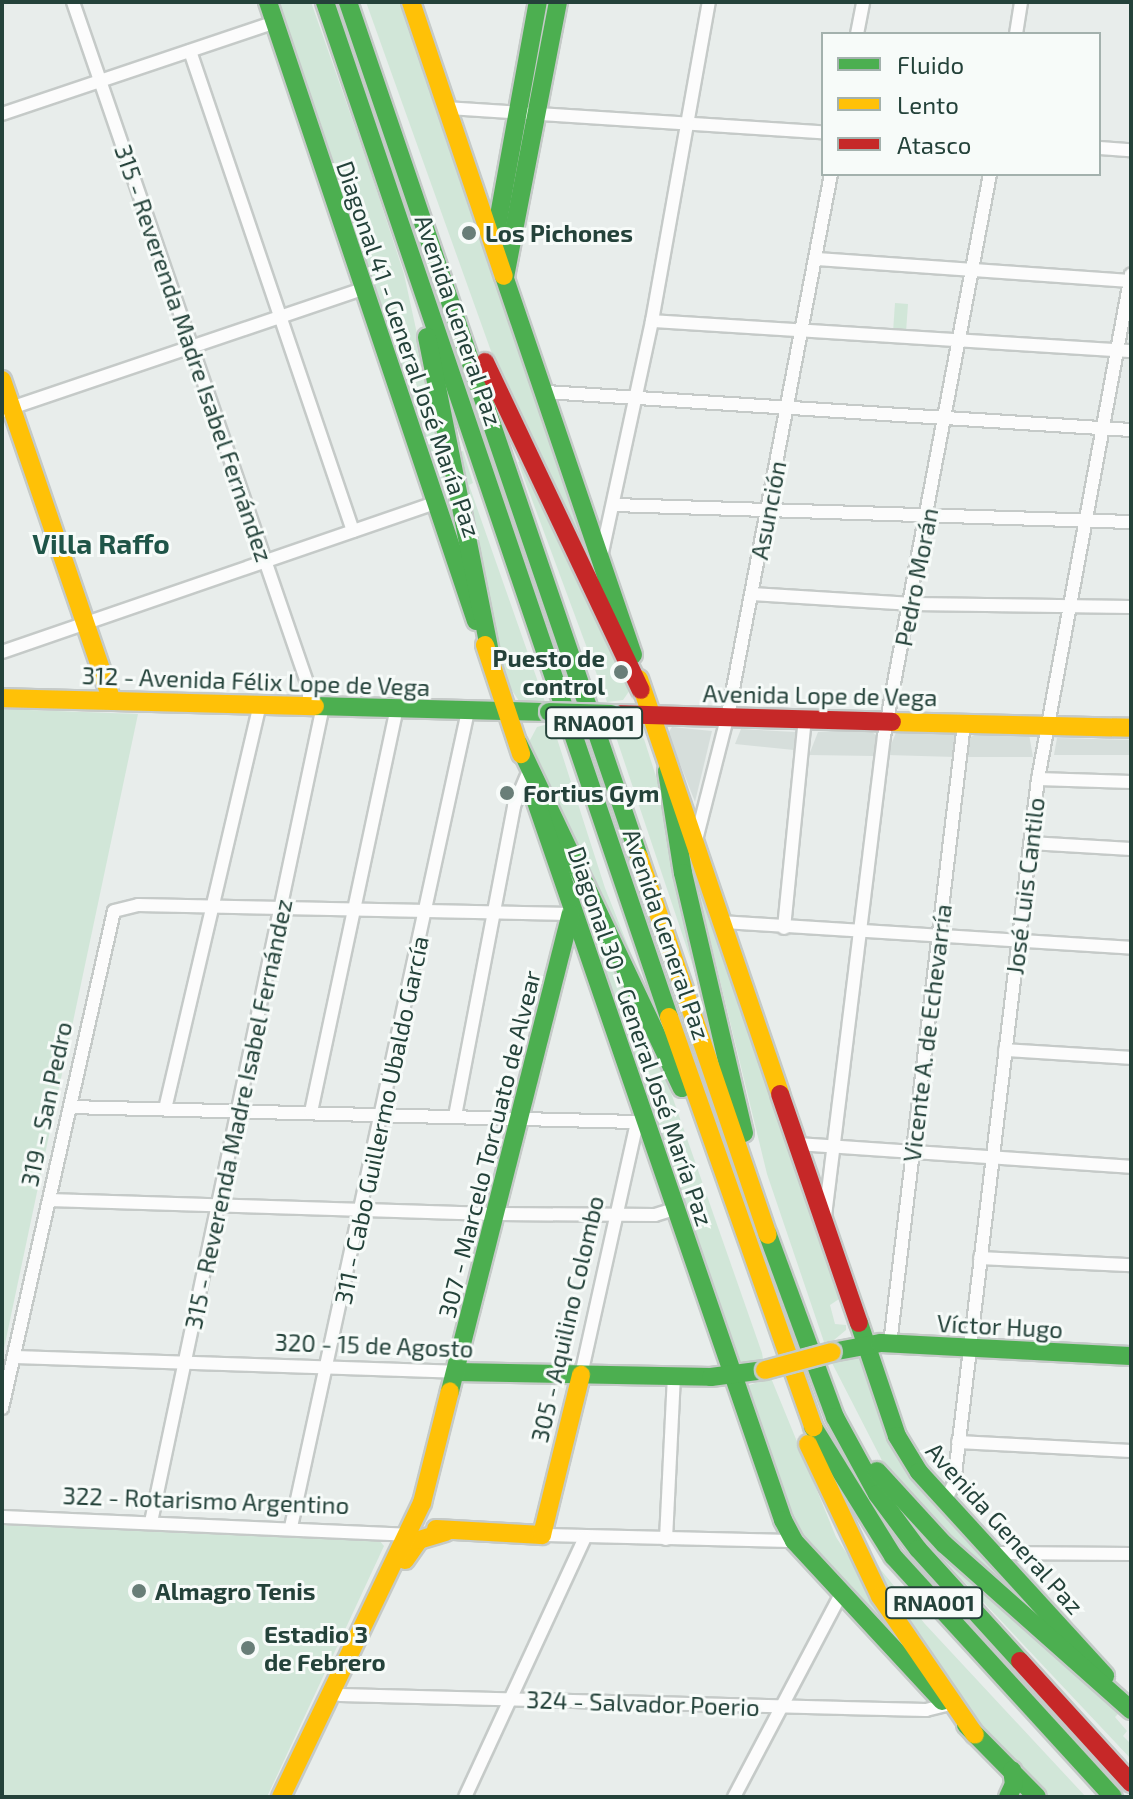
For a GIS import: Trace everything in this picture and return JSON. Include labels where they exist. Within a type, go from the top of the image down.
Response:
[{"type":"main road","name":"Diagonal 41 - General José María Paz","points":[[268,2],[508,711]]},
{"type":"main road","name":"Avenida General Paz","points":[[325,2],[793,1381],[841,1479],[893,1556],[1113,1797]]},
{"type":"main road","name":"Avenida General Paz","points":[[348,2],[753,1193],[835,1417],[877,1494],[918,1549],[1131,1783]]},
{"type":"main road","name":"Avenida General Paz","points":[[411,2],[601,557],[667,771],[695,844],[903,1448],[945,1501],[1131,1707]]},
{"type":"main road","points":[[493,246],[538,2]]},
{"type":"main road","points":[[505,280],[558,2]]},
{"type":"main road","points":[[434,253],[641,690]]},
{"type":"main road","points":[[413,262],[491,656]]},
{"type":"main road","points":[[2,380],[7,409],[112,701]]},
{"type":"main road","name":"312 - Avenida Félix Lope de Vega","points":[[2,698],[508,711]]},
{"type":"main road","name":"Avenida Lope de Vega","points":[[508,711],[1131,728]]},
{"type":"main road","name":"Diagonal 30 - General José María Paz","points":[[508,711],[640,1120],[794,1541]]},
{"type":"main road","points":[[518,743],[721,1167]]},
{"type":"main road","points":[[667,771],[683,873],[737,1091],[753,1193]]},
{"type":"main road","name":"307 - Marcelo Torcuato de Alvear","points":[[281,1797],[410,1529],[457,1372],[499,1214],[571,914]]},
{"type":"main road","name":"Víctor Hugo","points":[[832,1352],[867,1343],[1131,1356]]},
{"type":"main road","name":"320 - 15 de Agosto","points":[[457,1372],[733,1375],[832,1352]]},
{"type":"main road","name":"305 - Aquilino Colombo","points":[[542,1535],[581,1375]]},
{"type":"main road","points":[[793,1381],[809,1445],[852,1545],[880,1596],[975,1735]]},
{"type":"main road","points":[[835,1417],[944,1544],[1131,1707]]},
{"type":"main road","name":"322 - Rotarismo Argentino","points":[[410,1529],[542,1535]]},
{"type":"main road","points":[[292,1797],[410,1550],[419,1540],[446,1532]]},
{"type":"main road","points":[[794,1541],[946,1705],[1037,1797]]},
{"type":"main road","points":[[1008,1797],[1014,1784],[1012,1770]]},
{"type":"street","name":"315 - Reverenda Madre Isabel Fernández","points":[[73,2],[316,706],[281,907],[151,1522]]},
{"type":"street","points":[[601,557],[638,397],[709,2]]},
{"type":"street","points":[[857,32],[863,2]]},
{"type":"street","points":[[1016,32],[1021,2]]},
{"type":"street","points":[[2,114],[275,22]]},
{"type":"street","points":[[190,51],[278,318],[353,531]]},
{"type":"street","points":[[447,108],[821,132]]},
{"type":"street","points":[[1101,148],[1131,150]]},
{"type":"street","name":"Asunción","points":[[695,844],[728,715],[831,176]]},
{"type":"street","name":"Pedro Morán","points":[[824,1219],[888,720],[913,604],[990,176]]},
{"type":"street","points":[[816,259],[971,274],[1131,279]]},
{"type":"street","name":"José Luis Cantilo","points":[[945,1501],[954,1483],[1038,779],[1089,521],[1131,279]]},
{"type":"street","points":[[7,409],[363,289]]},
{"type":"street","points":[[652,321],[959,343],[1131,351]]},
{"type":"street","points":[[546,392],[787,405],[1131,430]]},
{"type":"street","points":[[2,652],[437,502]]},
{"type":"street","points":[[615,505],[927,519],[1131,522]]},
{"type":"street","points":[[752,594],[913,604],[1131,607]]},
{"type":"street","points":[[165,1109],[260,705]]},
{"type":"street","points":[[311,1112],[397,709]]},
{"type":"street","name":"311 - Cabo Guillermo Ubaldo García","points":[[291,1527],[363,1210],[468,711]]},
{"type":"street","points":[[784,928],[805,719]]},
{"type":"street","name":"Vicente A. de Echevarría","points":[[890,1344],[964,723]]},
{"type":"street","points":[[455,1116],[514,806],[527,775]]},
{"type":"street","points":[[1038,779],[1131,782]]},
{"type":"street","points":[[1030,843],[1131,849]]},
{"type":"street","name":"319 - San Pedro","points":[[2,1408],[110,918],[119,907],[213,907]]},
{"type":"street","points":[[213,907],[571,914]]},
{"type":"street","points":[[722,922],[1131,948]]},
{"type":"street","points":[[1005,1050],[1131,1058]]},
{"type":"street","points":[[70,1107],[640,1120]]},
{"type":"street","name":"305 - Aquilino Colombo","points":[[581,1375],[640,1120]]},
{"type":"street","points":[[796,1144],[913,1155],[1131,1167]]},
{"type":"street","points":[[49,1200],[499,1214],[655,1215],[675,1209]]},
{"type":"street","points":[[980,1258],[1131,1265]]},
{"type":"street","name":"320 - 15 de Agosto","points":[[14,1357],[457,1372]]},
{"type":"street","points":[[666,1539],[674,1376]]},
{"type":"street","points":[[958,1442],[1131,1451]]},
{"type":"street","name":"322 - Rotarismo Argentino","points":[[2,1517],[410,1529]]},
{"type":"street","name":"322 - Rotarismo Argentino","points":[[542,1535],[794,1541]]},
{"type":"street","points":[[465,1797],[585,1537]]},
{"type":"street","points":[[994,1553],[1131,1554]]},
{"type":"street","points":[[734,1797],[842,1592]]},
{"type":"street","name":"324 - Salvador Poerio","points":[[340,1695],[926,1710],[946,1705]]},
{"type":"shaded area","points":[[672,727],[712,731],[695,802],[668,733]]},
{"type":"shaded area","points":[[867,728],[876,735],[874,756],[809,755],[818,732]]},
{"type":"shaded area","points":[[741,729],[796,732],[794,750],[735,744]]},
{"type":"shaded area","points":[[897,730],[950,731],[957,738],[955,757],[887,755]]},
{"type":"shaded area","points":[[979,732],[1029,734],[1033,757],[965,757],[968,739]]},
{"type":"shaded area","points":[[1057,738],[1131,740],[1131,755],[1054,755]]},
{"type":"green space","points":[[274,2],[311,2],[369,167],[404,274],[461,536],[456,538]]},
{"type":"green space","points":[[366,2],[406,2],[610,600],[501,379]]},
{"type":"green space","points":[[895,303],[908,304],[906,332],[893,332]]},
{"type":"green space","points":[[463,451],[473,483],[469,485],[545,702],[519,701],[509,686],[490,626],[457,452]]},
{"type":"green space","points":[[524,461],[630,690],[623,700],[607,702],[518,462]]},
{"type":"green space","points":[[2,709],[138,714],[2,1358]]},
{"type":"green space","points":[[552,723],[605,888],[644,986],[529,742],[537,727]]},
{"type":"green space","points":[[612,725],[629,725],[644,739],[661,792],[709,1014]]},
{"type":"green space","points":[[542,811],[663,1070],[762,1353],[763,1359],[753,1363],[736,1361]]},
{"type":"green space","points":[[690,857],[769,1076],[839,1299],[830,1305],[835,1324],[846,1325],[846,1330],[834,1340],[824,1342],[767,1174]]},
{"type":"green space","points":[[858,1356],[871,1376],[890,1437],[1095,1670],[967,1555],[890,1476],[832,1363]]},
{"type":"green space","points":[[771,1378],[836,1537],[926,1675],[795,1527],[740,1388]]},
{"type":"green space","points":[[2,1525],[379,1540],[384,1546],[267,1797],[2,1797]]},
{"type":"green space","points":[[860,1534],[881,1570],[925,1624],[1086,1797],[1047,1797],[986,1735],[911,1635]]},
{"type":"green space","points":[[944,1553],[1122,1710],[1115,1717],[1127,1731],[1123,1736],[1131,1744],[1131,1759],[940,1556]]},
{"type":"traffic: fast","points":[[268,2],[476,621]]},
{"type":"traffic: fast","points":[[325,2],[669,1017]]},
{"type":"traffic: fast","points":[[348,2],[639,857]]},
{"type":"traffic: fast","points":[[494,243],[538,2]]},
{"type":"traffic: fast","points":[[505,277],[558,2]]},
{"type":"traffic: fast","points":[[504,276],[633,655]]},
{"type":"traffic: fast","points":[[427,337],[491,656]]},
{"type":"traffic: fast","points":[[315,706],[549,712]]},
{"type":"traffic: fast","points":[[549,712],[611,714]]},
{"type":"traffic: fast","points":[[518,743],[682,1088]]},
{"type":"traffic: fast","points":[[667,771],[683,873],[744,1133]]},
{"type":"traffic: fast","points":[[533,793],[783,1520],[794,1541],[942,1701]]},
{"type":"traffic: fast","points":[[450,1391],[571,914]]},
{"type":"traffic: fast","points":[[768,1235],[835,1417],[877,1494],[918,1549],[1020,1661]]},
{"type":"traffic: fast","points":[[859,1323],[897,1436],[919,1472],[1105,1676]]},
{"type":"traffic: fast","points":[[832,1352],[881,1343],[1131,1356]]},
{"type":"traffic: fast","points":[[457,1372],[711,1377],[765,1370]]},
{"type":"traffic: fast","points":[[813,1427],[893,1556],[1113,1797]]},
{"type":"traffic: fast","points":[[877,1471],[944,1544],[1131,1710]]},
{"type":"traffic: fast","points":[[966,1725],[1037,1797]]},
{"type":"traffic: fast","points":[[1008,1797],[1014,1784],[1012,1770]]},
{"type":"traffic: slow","points":[[411,2],[504,276]]},
{"type":"traffic: slow","points":[[2,380],[112,701]]},
{"type":"traffic: slow","points":[[485,645],[521,754]]},
{"type":"traffic: slow","points":[[639,679],[780,1094]]},
{"type":"traffic: slow","points":[[2,698],[315,706]]},
{"type":"traffic: slow","points":[[892,722],[1131,728]]},
{"type":"traffic: slow","points":[[639,857],[768,1235]]},
{"type":"traffic: slow","points":[[669,1017],[813,1427]]},
{"type":"traffic: slow","points":[[765,1370],[832,1352]]},
{"type":"traffic: slow","points":[[436,1529],[542,1535],[581,1375]]},
{"type":"traffic: slow","points":[[281,1797],[422,1503],[450,1391]]},
{"type":"traffic: slow","points":[[808,1444],[880,1596],[975,1735]]},
{"type":"traffic: slow","points":[[405,1560],[419,1540],[446,1532]]},
{"type":"traffic: jam","points":[[485,362],[641,690]]},
{"type":"traffic: jam","points":[[611,714],[892,722]]},
{"type":"traffic: jam","points":[[780,1094],[859,1323]]},
{"type":"traffic: jam","points":[[1020,1661],[1131,1783]]},
{"type":"place","name":"Los Pichones","points":[[469,233]]},
{"type":"place","name":"Puesto de control","points":[[621,672]]},
{"type":"place","name":"Fortius Gym","points":[[507,793]]},
{"type":"place","name":"Almagro Tenis","points":[[139,1591]]},
{"type":"place","name":"Estadio 3 de Febrero","points":[[248,1648]]},
{"type":"district","name":"Villa Raffo","points":[[101,543]]}]
